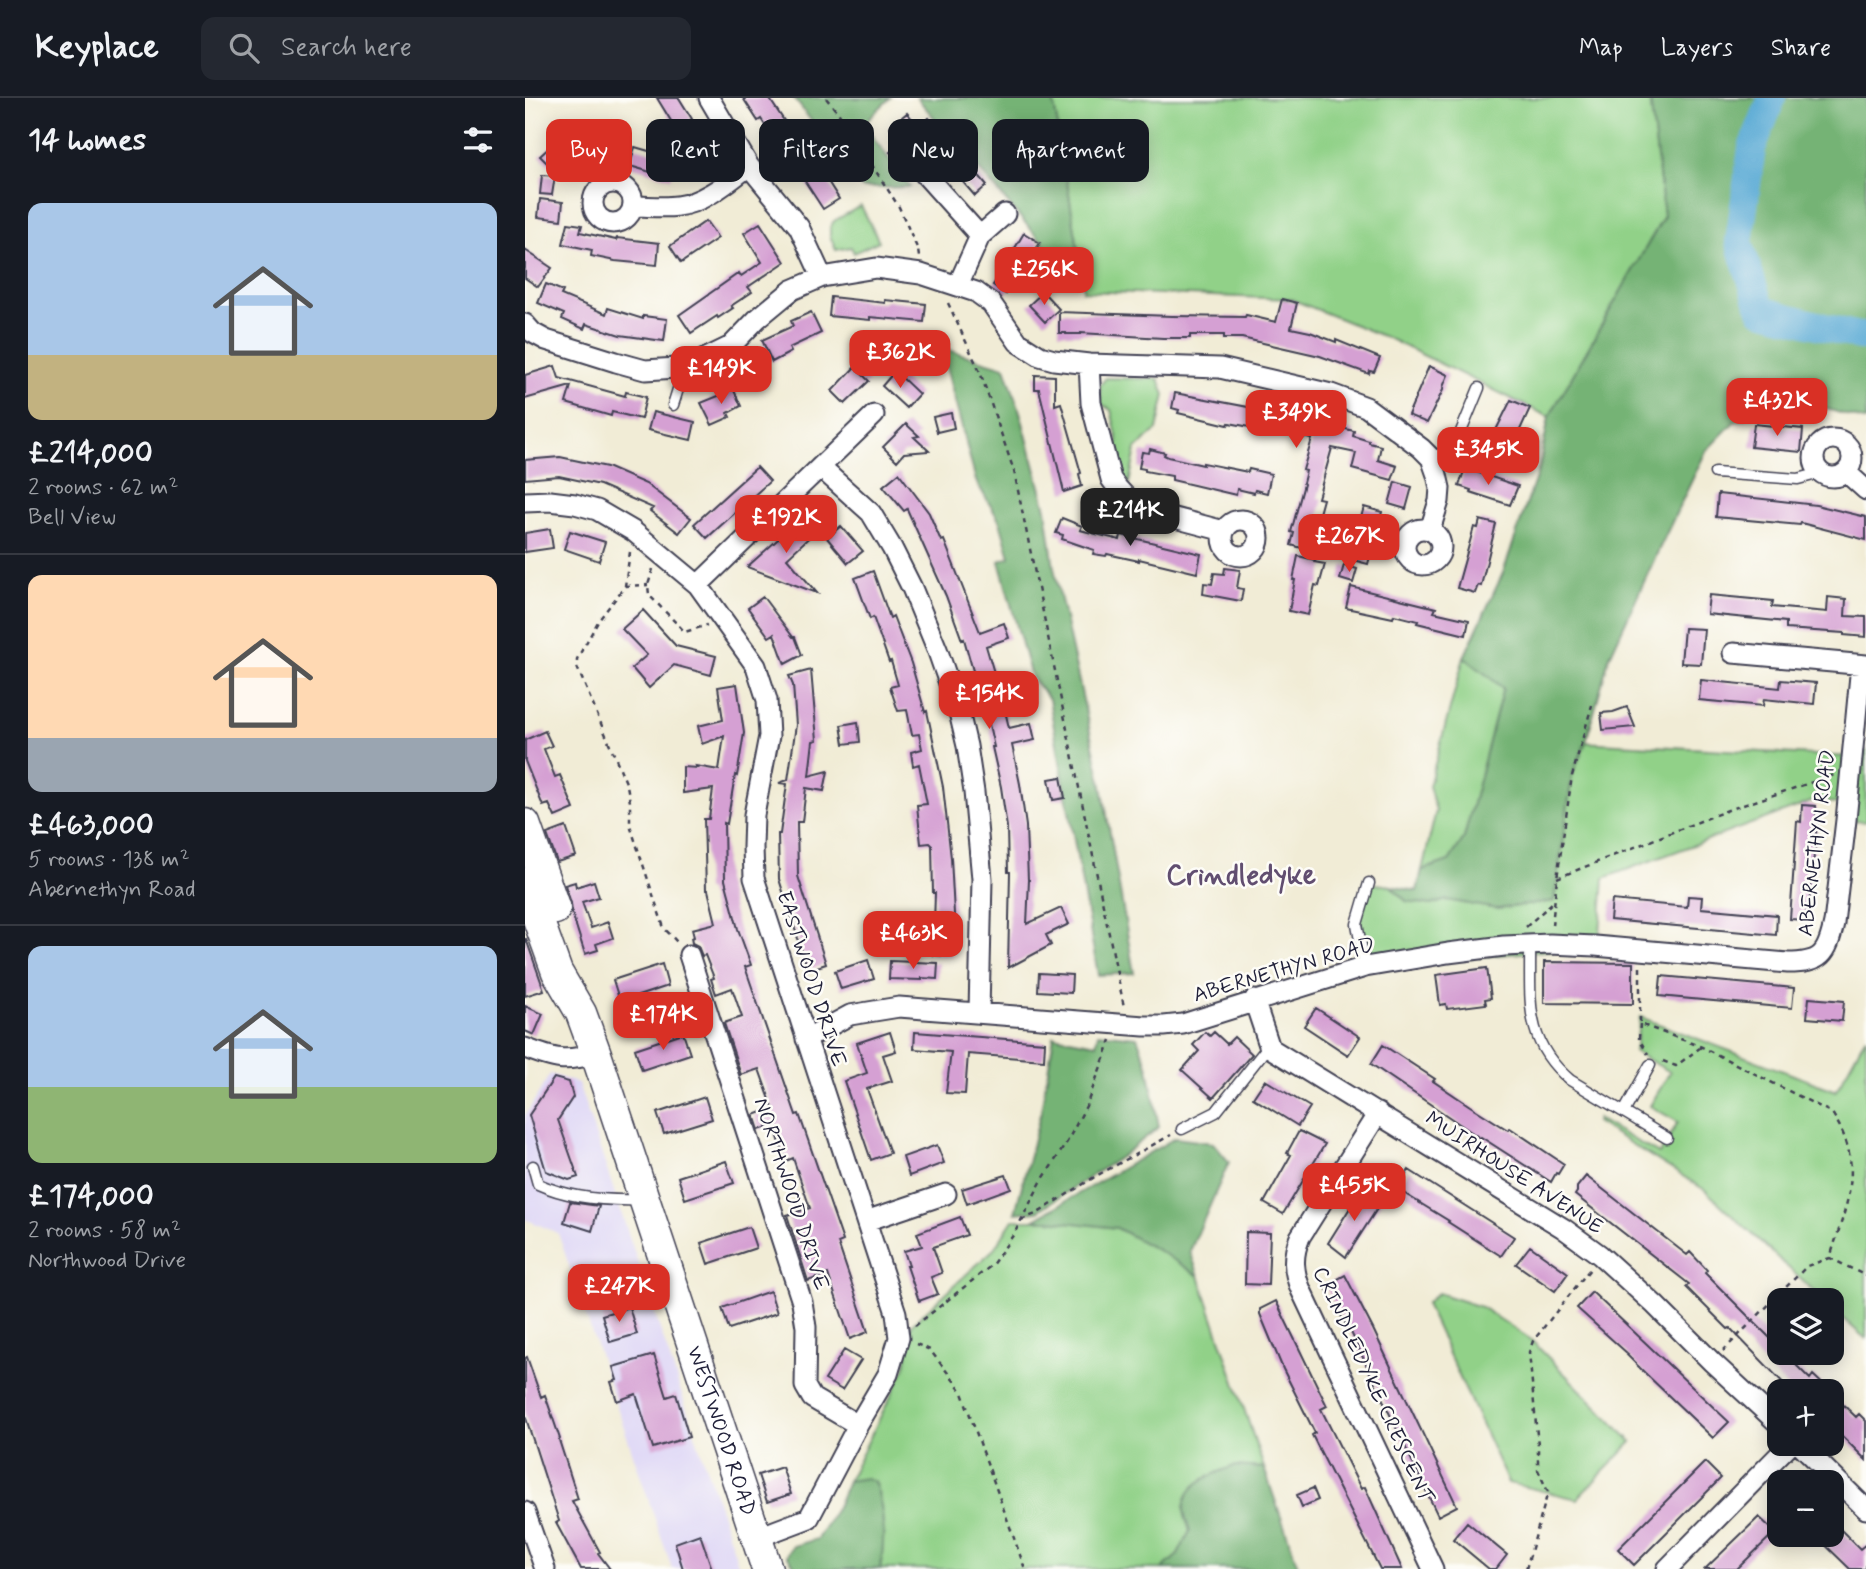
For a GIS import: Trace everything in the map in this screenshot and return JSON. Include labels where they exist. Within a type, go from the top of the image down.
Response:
[{"type":"main road","name":"WESTWOOD ROAD","points":[[525,824],[575,965],[581,1013]]},
{"type":"main road","name":"WESTWOOD ROAD","points":[[525,883],[557,972],[581,1013],[596,1054],[767,1569]]},
{"type":"street","points":[[709,98],[749,166],[799,227],[822,277]]},
{"type":"street","points":[[633,206],[679,206],[695,201],[716,190],[749,166]]},
{"type":"street","points":[[932,182],[980,236]]},
{"type":"street","points":[[958,285],[980,236],[1005,214]]},
{"type":"street","points":[[528,334],[645,370],[677,369],[731,346],[792,290],[822,277],[876,268],[929,277],[975,292],[991,303],[1018,342],[1028,350],[1053,360],[1089,364],[1220,368],[1331,394],[1366,407],[1431,458],[1440,488],[1430,530]]},
{"type":"street","points":[[1089,364],[1091,402],[1111,479],[1118,489],[1133,505],[1144,510],[1224,531]]},
{"type":"street","points":[[698,585],[874,415]]},
{"type":"street","points":[[1831,438],[1843,440],[1851,450],[1853,462],[1846,472],[1834,477],[1821,473],[1814,455],[1820,443],[1831,438]]},
{"type":"street","points":[[820,467],[870,513],[892,548],[937,649],[959,712],[974,792],[982,879],[979,1012]]},
{"type":"street","points":[[1846,472],[1866,490]]},
{"type":"street","name":"EASTWOOD DRIVE","points":[[525,502],[550,501],[597,510],[633,531],[659,552],[698,585],[756,666],[767,700],[769,736],[754,815],[754,878],[896,1313],[899,1338],[888,1374],[809,1518],[757,1538]]},
{"type":"street","points":[[1733,653],[1863,665]]},
{"type":"street","name":"ABERNETHYN ROAD","points":[[806,1039],[850,1016],[899,1007],[1051,1020],[1164,1026],[1183,1024],[1365,967],[1504,946],[1540,944],[1640,949],[1803,963],[1817,958],[1825,951],[1834,923],[1863,665]]},
{"type":"street","points":[[1846,820],[1866,822]]},
{"type":"street","name":"NORTHWOOD DRIVE","points":[[689,955],[803,1302],[806,1327],[806,1386],[811,1398],[858,1425]]},
{"type":"street","points":[[1254,1000],[1269,1045]]},
{"type":"street","name":"MUIRHOUSE AVENUE","points":[[1269,1045],[1563,1228],[1601,1255],[1767,1413]]},
{"type":"street","points":[[525,1048],[551,1058],[572,1060],[596,1054]]},
{"type":"street","name":"CRINDLEDYKE CRESCENT","points":[[1378,1113],[1300,1237],[1293,1262],[1301,1290],[1433,1569]]},
{"type":"street","points":[[866,1221],[946,1194]]},
{"type":"street","points":[[1667,1569],[1778,1456]]},
{"type":"street","points":[[1812,1456],[1866,1509]]},
{"type":"street","points":[[525,1512],[545,1569]]},
{"type":"lane","points":[[673,405],[679,386],[677,369]]},
{"type":"lane","points":[[1431,458],[1451,449],[1458,439],[1479,388]]},
{"type":"lane","points":[[1715,473],[1798,479],[1821,473]]},
{"type":"lane","points":[[1365,967],[1357,924],[1369,883]]},
{"type":"lane","points":[[1540,944],[1531,1004],[1533,1023],[1545,1053],[1556,1069],[1570,1080],[1667,1138]]},
{"type":"lane","points":[[1182,1129],[1216,1112],[1269,1045]]},
{"type":"lane","points":[[1624,1112],[1652,1060]]},
{"type":"lane","points":[[533,1166],[538,1184],[549,1189],[616,1200],[645,1199]]},
{"type":"path","points":[[826,98],[899,207],[929,277],[980,372],[1014,471],[1123,1024],[1107,1048],[1086,1106],[1041,1181],[1014,1234],[992,1265],[899,1338]]},
{"type":"path","points":[[633,531],[625,586],[599,620],[577,659],[577,667],[627,785],[630,825],[664,928],[689,955]]},
{"type":"path","points":[[659,552],[648,585],[649,594],[685,632],[724,621]]},
{"type":"path","points":[[625,586],[648,585]]},
{"type":"path","points":[[1540,944],[1555,901],[1572,776],[1592,705]]},
{"type":"path","points":[[1557,878],[1728,810],[1850,770]]},
{"type":"path","points":[[1504,946],[1555,901]]},
{"type":"path","points":[[1640,949],[1639,1039],[1652,1060],[1676,1066],[1702,1046]]},
{"type":"path","points":[[1640,1024],[1702,1046],[1832,1113],[1849,1141],[1854,1174],[1831,1258]]},
{"type":"path","points":[[1021,1220],[1038,1213],[1096,1176],[1160,1141]]},
{"type":"path","points":[[1526,1569],[1548,1492],[1538,1470],[1529,1352],[1533,1341],[1601,1255]]},
{"type":"path","points":[[1712,1362],[1807,1266],[1831,1258],[1866,1276]]},
{"type":"path","points":[[899,1338],[930,1350],[961,1390],[1025,1569]]},
{"type":"shaded area","points":[[550,1074],[578,1083],[740,1569],[672,1569],[558,1233],[525,1219],[525,1116]]},
{"type":"green space","points":[[794,98],[890,98],[868,119],[810,119]]},
{"type":"green space","points":[[917,98],[1053,98],[1056,119],[992,119],[992,182],[1067,182],[1083,279],[1072,277],[978,168],[978,119],[935,119]]},
{"type":"green space","points":[[1053,98],[1650,98],[1664,216],[1549,417],[1390,339],[1291,299],[1083,291],[1067,182],[1149,182],[1149,119],[1056,119]]},
{"type":"green space","points":[[1650,98],[1866,98],[1866,421],[1807,403],[1787,404],[1734,422],[1706,451],[1609,658],[1586,742],[1572,776],[1554,901],[1497,909],[1447,900],[1431,905],[1406,901],[1391,886],[1417,891],[1422,870],[1449,861],[1464,838],[1503,688],[1464,657],[1503,573],[1539,468],[1549,417],[1664,216]]},
{"type":"green space","points":[[874,139],[888,158],[888,182],[906,182],[910,187],[862,188],[857,182],[874,182]]},
{"type":"green space","points":[[861,206],[879,241],[854,253],[851,247],[836,250],[830,236],[830,227],[834,221]]},
{"type":"green space","points":[[941,348],[1005,367],[1021,415],[1046,509],[1054,568],[1102,786],[1134,973],[1098,975],[1049,699],[1031,677],[999,561],[1010,557],[1000,522],[976,481]]},
{"type":"green space","points":[[1106,378],[1159,379],[1165,395],[1157,430],[1136,449],[1129,484],[1121,473],[1116,458],[1114,449],[1118,441],[1111,410],[1101,404],[1100,385]]},
{"type":"green space","points":[[1464,657],[1503,688],[1464,838],[1449,861],[1422,870],[1436,811],[1429,786]]},
{"type":"green space","points":[[1581,742],[1851,757],[1852,750],[1866,751],[1866,822],[1846,820],[1847,805],[1816,800],[1604,878],[1599,946],[1365,967],[1357,924],[1369,883],[1391,886],[1406,901],[1431,905],[1446,900],[1497,909],[1554,901],[1572,776]]},
{"type":"green space","points":[[1640,1017],[1836,1091],[1866,1036],[1866,1339],[1844,1320],[1844,1288],[1810,1288],[1705,1190],[1596,1122],[1597,1119],[1659,1154],[1678,1122],[1650,1106],[1670,1072],[1635,1052]]},
{"type":"green space","points":[[1098,1033],[1137,1037],[1148,1067],[1159,1127],[1122,1156],[1038,1211],[1015,1213],[1041,1111],[1054,1036],[1096,1044]]},
{"type":"green space","points":[[1175,1138],[1213,1143],[1229,1162],[1190,1251],[1199,1276],[1117,1228],[1033,1220]]},
{"type":"green space","points":[[1013,1220],[1049,1220],[1117,1228],[1199,1276],[1264,1468],[1234,1466],[1184,1511],[1190,1531],[1178,1555],[1162,1569],[880,1569],[883,1525],[874,1481],[848,1481],[905,1368],[912,1324],[993,1250]]},
{"type":"green space","points":[[1438,1293],[1481,1307],[1530,1339],[1632,1442],[1577,1499],[1508,1483],[1426,1304]]},
{"type":"green space","points":[[1234,1466],[1264,1468],[1299,1569],[1162,1569],[1178,1555],[1190,1531],[1184,1509],[1189,1492],[1202,1480]]},
{"type":"green space","points":[[866,1478],[874,1481],[882,1514],[883,1547],[880,1569],[797,1569],[787,1555],[793,1546],[817,1539],[836,1509],[848,1481]]},
{"type":"building","points":[[657,98],[679,98],[692,119],[670,119]]},
{"type":"building","points":[[743,98],[769,98],[783,119],[758,121]]},
{"type":"building","points":[[907,113],[912,119],[900,119]]},
{"type":"building","points":[[635,147],[646,150],[646,171],[632,167]]},
{"type":"building","points":[[546,151],[546,162],[540,156]]},
{"type":"building","points":[[542,175],[546,175],[546,182],[554,182],[552,195],[540,194]]},
{"type":"building","points":[[978,175],[987,185],[975,196],[963,182],[978,182]]},
{"type":"building","points":[[805,182],[828,182],[839,199],[823,209]]},
{"type":"building","points":[[540,199],[563,202],[561,220],[538,217]]},
{"type":"building","points":[[706,221],[718,238],[681,263],[670,246]]},
{"type":"building","points":[[568,223],[582,225],[580,232],[616,240],[659,243],[657,265],[591,256],[592,250],[563,244]]},
{"type":"building","points":[[760,223],[785,262],[748,287],[752,292],[731,306],[733,308],[691,333],[679,315],[739,273],[741,276],[762,262],[744,233]]},
{"type":"building","points":[[1024,233],[1040,243],[1006,294],[993,285],[1015,254],[1012,253]]},
{"type":"building","points":[[525,250],[552,268],[538,287],[525,278]]},
{"type":"building","points":[[546,284],[563,291],[561,295],[606,314],[608,308],[643,319],[643,316],[667,319],[664,341],[620,335],[586,324],[584,329],[562,319],[564,314],[538,303]]},
{"type":"building","points":[[1043,292],[1059,309],[1045,322],[1029,305]]},
{"type":"building","points":[[831,297],[926,304],[924,322],[829,316]]},
{"type":"building","points":[[1282,299],[1297,303],[1291,328],[1336,340],[1380,358],[1374,372],[1370,371],[1369,374],[1320,356],[1242,338],[1224,338],[1224,335],[1163,338],[1059,333],[1059,312],[1172,316],[1246,315],[1276,322]]},
{"type":"building","points":[[811,312],[821,333],[789,348],[791,352],[772,362],[762,340],[793,326],[791,321]]},
{"type":"building","points":[[754,357],[764,378],[745,388],[735,366]]},
{"type":"building","points":[[555,366],[559,378],[625,396],[626,392],[646,397],[641,419],[612,412],[611,416],[566,403],[571,386],[525,399],[525,375]]},
{"type":"building","points":[[1429,366],[1448,375],[1427,423],[1408,415]]},
{"type":"building","points":[[855,367],[869,381],[845,404],[832,391]]},
{"type":"building","points":[[895,371],[919,394],[906,408],[882,386]]},
{"type":"building","points":[[1035,375],[1055,376],[1055,405],[1061,403],[1081,473],[1082,486],[1064,492],[1039,389],[1035,389]]},
{"type":"building","points":[[732,386],[741,406],[728,413],[730,417],[712,425],[701,403],[721,395],[720,392]]},
{"type":"building","points":[[1175,393],[1295,416],[1295,413],[1322,419],[1321,423],[1354,431],[1353,436],[1381,446],[1378,460],[1397,466],[1392,480],[1352,469],[1356,453],[1332,448],[1318,498],[1323,499],[1309,550],[1291,545],[1294,533],[1291,532],[1304,484],[1306,471],[1303,470],[1312,439],[1229,423],[1228,425],[1178,413],[1179,410],[1172,408]]},
{"type":"building","points":[[1511,400],[1530,408],[1508,456],[1490,447]]},
{"type":"building","points":[[653,412],[695,422],[691,440],[648,430]]},
{"type":"building","points":[[951,413],[954,428],[937,432],[933,417]]},
{"type":"building","points":[[906,424],[919,436],[914,437],[929,451],[904,453],[897,461],[883,447]]},
{"type":"building","points":[[1754,424],[1803,429],[1801,452],[1751,447]]},
{"type":"building","points":[[1150,449],[1165,453],[1168,457],[1203,465],[1271,474],[1267,493],[1237,489],[1236,495],[1145,471],[1139,468],[1142,452],[1149,453]]},
{"type":"building","points":[[560,457],[607,467],[646,484],[691,518],[679,533],[650,511],[653,508],[600,485],[559,476],[525,479],[525,460]]},
{"type":"building","points":[[757,467],[770,481],[707,538],[694,524]]},
{"type":"building","points":[[1465,468],[1518,486],[1510,505],[1459,486]]},
{"type":"building","points":[[899,473],[929,513],[941,541],[944,540],[980,632],[1004,623],[1009,638],[986,646],[1009,728],[1031,723],[1035,740],[1012,745],[1026,826],[1029,880],[1027,924],[1061,908],[1069,924],[1046,935],[1051,945],[1008,968],[1010,872],[1007,827],[994,747],[980,684],[977,685],[964,639],[962,640],[946,596],[907,509],[904,511],[883,486]]},
{"type":"building","points":[[1395,482],[1412,487],[1406,509],[1389,504]]},
{"type":"building","points":[[1718,494],[1816,505],[1866,517],[1866,540],[1801,523],[1716,517]]},
{"type":"building","points":[[1364,507],[1382,512],[1368,564],[1349,559]]},
{"type":"building","points":[[805,515],[818,529],[787,558],[817,593],[747,567]]},
{"type":"building","points":[[1062,518],[1082,526],[1080,530],[1120,540],[1121,535],[1201,554],[1197,573],[1139,559],[1093,554],[1094,550],[1062,539],[1063,535],[1056,533]]},
{"type":"building","points":[[1480,520],[1496,524],[1481,586],[1478,585],[1475,593],[1457,588],[1474,527],[1478,528]]},
{"type":"building","points":[[841,526],[863,551],[848,563],[827,538]]},
{"type":"building","points":[[550,529],[553,548],[525,552],[525,533]]},
{"type":"building","points":[[570,531],[605,542],[599,561],[564,549]]},
{"type":"building","points":[[1298,556],[1325,564],[1319,586],[1315,585],[1308,615],[1289,611]]},
{"type":"building","points":[[1344,565],[1357,569],[1353,583],[1340,579]]},
{"type":"building","points":[[1225,568],[1240,570],[1237,588],[1243,589],[1241,601],[1203,594],[1204,583],[1212,584],[1214,573],[1224,574]]},
{"type":"building","points":[[873,571],[890,618],[893,616],[911,663],[925,712],[927,711],[943,787],[954,914],[951,956],[933,955],[935,893],[932,845],[921,844],[917,805],[927,804],[919,764],[913,766],[911,752],[922,749],[919,734],[912,735],[907,710],[898,711],[890,687],[898,685],[891,661],[889,662],[873,617],[870,619],[855,578]]},
{"type":"building","points":[[1351,587],[1436,608],[1434,612],[1469,620],[1466,635],[1394,615],[1393,618],[1346,608]]},
{"type":"building","points":[[1709,595],[1773,601],[1772,607],[1827,612],[1828,597],[1846,599],[1845,616],[1866,617],[1866,637],[1786,629],[1786,622],[1707,614]]},
{"type":"building","points":[[763,597],[795,637],[802,655],[785,664],[774,634],[769,637],[748,608]]},
{"type":"building","points":[[643,610],[676,646],[716,656],[711,675],[674,665],[649,688],[632,668],[647,655],[622,629]]},
{"type":"building","points":[[1684,628],[1704,629],[1701,664],[1681,663]]},
{"type":"building","points":[[811,670],[817,740],[813,741],[809,776],[828,771],[824,791],[806,788],[802,822],[797,822],[798,876],[826,964],[808,970],[779,879],[778,834],[787,784],[779,783],[788,780],[796,725],[793,685],[789,676]]},
{"type":"building","points":[[1701,680],[1780,688],[1781,680],[1816,683],[1814,704],[1764,699],[1763,706],[1699,700]]},
{"type":"building","points":[[737,684],[744,733],[727,824],[724,823],[725,880],[751,965],[745,967],[843,1241],[838,1243],[868,1332],[850,1339],[828,1274],[808,1281],[787,1215],[810,1208],[793,1158],[786,1161],[774,1125],[759,1130],[754,1115],[773,1108],[759,1069],[741,1075],[724,1023],[742,1017],[732,988],[716,994],[711,979],[714,978],[705,955],[702,956],[691,938],[694,937],[692,929],[716,923],[706,890],[704,819],[709,819],[713,789],[683,793],[683,767],[719,770],[724,736],[702,744],[698,726],[723,720],[718,687]]},
{"type":"building","points":[[1627,707],[1635,727],[1603,730],[1601,713]]},
{"type":"building","points":[[858,722],[860,742],[844,744],[841,725]]},
{"type":"building","points":[[545,731],[552,746],[544,749],[555,777],[560,775],[574,809],[555,817],[549,804],[543,806],[525,761],[525,740]]},
{"type":"building","points":[[1061,777],[1065,798],[1053,800],[1049,779]]},
{"type":"building","points":[[1802,805],[1816,806],[1817,823],[1806,920],[1790,919],[1797,821],[1801,822]]},
{"type":"building","points":[[566,827],[576,856],[557,862],[547,834]]},
{"type":"building","points":[[594,881],[599,897],[582,902],[591,928],[608,922],[613,938],[596,944],[598,950],[585,954],[565,885],[575,882],[576,887]]},
{"type":"building","points":[[1688,896],[1702,897],[1701,908],[1777,915],[1776,935],[1610,920],[1612,900],[1687,907]]},
{"type":"building","points":[[525,939],[544,990],[525,996]]},
{"type":"building","points":[[868,960],[874,979],[841,989],[835,971]]},
{"type":"building","points":[[890,961],[938,963],[937,979],[889,979]]},
{"type":"building","points":[[1544,962],[1633,963],[1633,1004],[1544,1003]]},
{"type":"building","points":[[662,964],[668,986],[620,1002],[613,980]]},
{"type":"building","points":[[1487,968],[1491,998],[1485,999],[1486,1004],[1447,1009],[1446,1004],[1440,1005],[1436,975]]},
{"type":"building","points":[[1039,973],[1072,975],[1071,993],[1038,991]]},
{"type":"building","points":[[1661,976],[1794,988],[1792,1008],[1659,996]]},
{"type":"building","points":[[1809,998],[1844,1001],[1842,1021],[1807,1018]]},
{"type":"building","points":[[525,1006],[543,1014],[534,1035],[525,1031]]},
{"type":"building","points":[[1316,1008],[1360,1037],[1348,1055],[1304,1026]]},
{"type":"building","points":[[890,1032],[896,1051],[883,1055],[892,1081],[867,1089],[890,1153],[871,1160],[844,1081],[867,1073],[857,1043]]},
{"type":"building","points":[[915,1032],[1045,1042],[1044,1060],[968,1054],[965,1094],[946,1093],[951,1052],[914,1049]]},
{"type":"building","points":[[1205,1032],[1210,1036],[1214,1032],[1227,1044],[1234,1037],[1252,1054],[1213,1098],[1182,1070],[1199,1051],[1193,1045]]},
{"type":"building","points":[[683,1033],[690,1054],[642,1070],[635,1049]]},
{"type":"building","points":[[1383,1045],[1470,1106],[1508,1130],[1510,1128],[1564,1164],[1558,1174],[1556,1173],[1551,1182],[1480,1138],[1371,1064]]},
{"type":"building","points":[[554,1078],[569,1082],[573,1097],[558,1120],[578,1177],[569,1180],[546,1171],[529,1115]]},
{"type":"building","points":[[1265,1080],[1310,1107],[1298,1126],[1253,1098]]},
{"type":"building","points":[[705,1097],[712,1119],[664,1134],[657,1113]]},
{"type":"building","points":[[1299,1131],[1325,1144],[1283,1214],[1264,1203],[1291,1155],[1287,1153]]},
{"type":"building","points":[[937,1145],[944,1163],[909,1176],[903,1157]]},
{"type":"building","points":[[726,1161],[734,1183],[685,1199],[678,1177]]},
{"type":"building","points":[[1409,1170],[1514,1237],[1501,1256],[1397,1189]]},
{"type":"building","points":[[1006,1175],[1011,1188],[967,1204],[962,1189]]},
{"type":"building","points":[[1586,1176],[1687,1255],[1690,1252],[1707,1270],[1705,1273],[1767,1335],[1767,1365],[1796,1365],[1810,1379],[1779,1379],[1686,1287],[1689,1284],[1575,1195],[1577,1187]]},
{"type":"building","points":[[1360,1192],[1382,1201],[1346,1257],[1328,1243]]},
{"type":"building","points":[[570,1202],[599,1206],[592,1231],[564,1222]]},
{"type":"building","points":[[960,1217],[967,1235],[933,1247],[942,1273],[931,1277],[938,1294],[919,1301],[904,1251],[922,1246],[917,1233]]},
{"type":"building","points":[[749,1227],[756,1248],[708,1264],[701,1243]]},
{"type":"building","points":[[1246,1232],[1270,1233],[1268,1285],[1245,1284]]},
{"type":"building","points":[[1530,1246],[1568,1273],[1555,1291],[1516,1264]]},
{"type":"building","points":[[1345,1275],[1457,1506],[1438,1516],[1349,1328],[1325,1286]]},
{"type":"building","points":[[770,1291],[777,1313],[729,1329],[722,1308]]},
{"type":"building","points":[[1592,1292],[1729,1422],[1713,1438],[1577,1308]]},
{"type":"building","points":[[1276,1301],[1327,1406],[1321,1409],[1361,1489],[1365,1487],[1402,1569],[1380,1569],[1312,1435],[1315,1433],[1283,1369],[1260,1314],[1260,1309]]},
{"type":"building","points":[[629,1307],[637,1334],[610,1342],[602,1315]]},
{"type":"building","points":[[844,1350],[861,1360],[842,1390],[825,1380]]},
{"type":"building","points":[[654,1355],[667,1397],[676,1394],[689,1437],[653,1448],[636,1394],[617,1401],[611,1382],[617,1380],[613,1367]]},
{"type":"building","points":[[527,1357],[541,1397],[545,1395],[560,1439],[578,1499],[572,1501],[600,1552],[598,1553],[610,1569],[581,1569],[556,1523],[559,1521],[525,1415]]},
{"type":"building","points":[[1844,1406],[1856,1417],[1859,1414],[1866,1421],[1866,1460],[1844,1438]]},
{"type":"building","points":[[1705,1462],[1721,1478],[1634,1565],[1618,1549]]},
{"type":"building","points":[[782,1467],[791,1494],[767,1502],[758,1475]]},
{"type":"building","points":[[1313,1488],[1318,1500],[1302,1507],[1297,1495]]},
{"type":"building","points":[[1759,1517],[1767,1524],[1767,1540],[1737,1569],[1705,1569]]},
{"type":"building","points":[[1467,1522],[1507,1555],[1496,1569],[1489,1569],[1453,1539]]},
{"type":"building","points":[[1844,1533],[1860,1549],[1866,1544],[1866,1569],[1850,1569],[1827,1547],[1844,1547]]},
{"type":"building","points":[[700,1534],[712,1569],[683,1569],[675,1543]]},
{"type":"waterway","points":[[1772,98],[1752,148],[1739,242],[1761,310],[1866,336]]},
{"type":"district","name":"Crindledyke","points":[[1241,876]]}]
